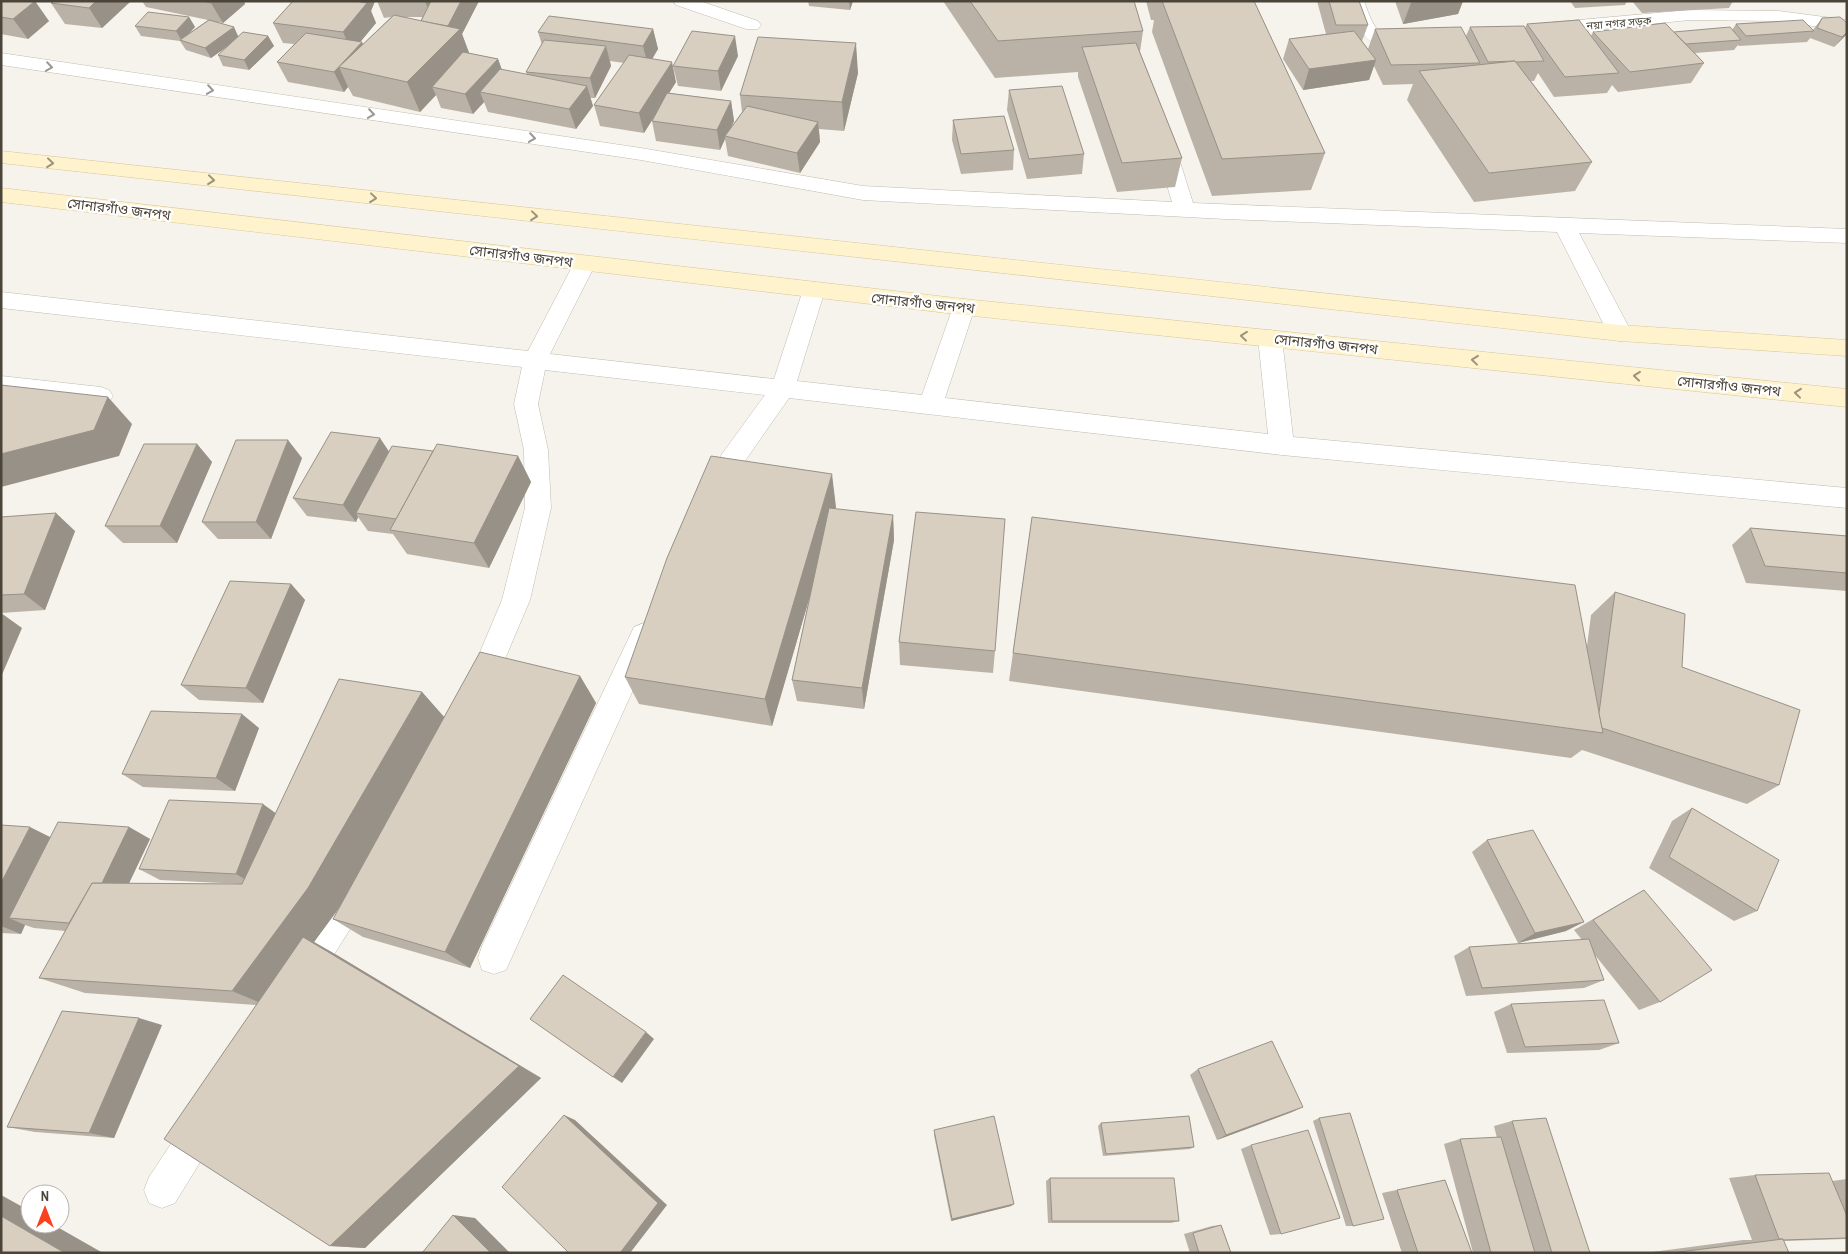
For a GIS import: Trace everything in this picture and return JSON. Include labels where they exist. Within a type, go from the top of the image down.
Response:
[{"type":"main road","points":[[1,157],[1620,333],[1847,348]]},
{"type":"main road","name":"সোনারগাঁও জনপথ","points":[[1,195],[964,307],[1847,398]]},
{"type":"street","points":[[682,1],[752,25]]},
{"type":"street","points":[[1355,1],[1368,34],[1381,41],[1398,44],[1427,41]]},
{"type":"street","name":"নয়া নগর সড়ক","points":[[1526,31],[1689,15],[1779,16],[1847,26]]},
{"type":"street","points":[[1,60],[641,154],[863,193],[1185,210],[1847,236]]},
{"type":"street","points":[[1158,125],[1185,210]]},
{"type":"street","points":[[1565,226],[1620,333]]},
{"type":"street","points":[[468,713],[516,600],[538,508],[536,450],[526,404],[535,360],[585,263]]},
{"type":"street","points":[[702,513],[731,461],[783,388],[814,290]]},
{"type":"street","points":[[1,300],[1282,445],[1847,498]]},
{"type":"street","points":[[931,404],[964,307]]},
{"type":"street","points":[[1270,338],[1282,445]]},
{"type":"street","points":[[1,385],[101,396]]},
{"type":"street","points":[[494,958],[656,608]]},
{"type":"street","points":[[287,998],[368,872]]},
{"type":"street","points":[[162,1190],[222,1098]]},
{"type":"building","points":[[1,1],[35,1],[13,19],[1,17]]},
{"type":"building","points":[[54,1],[96,1],[89,8],[51,3]]},
{"type":"building","points":[[293,1],[355,1],[367,3],[343,32],[273,23]]},
{"type":"building","points":[[431,1],[461,1],[448,26],[421,21]]},
{"type":"building","points":[[970,1],[1134,1],[1143,31],[998,41]]},
{"type":"building","points":[[1162,1],[1254,1],[1325,153],[1222,159]]},
{"type":"building","points":[[1329,1],[1359,1],[1368,25],[1336,25]]},
{"type":"building","points":[[148,12],[189,17],[176,31],[135,26]]},
{"type":"building","points":[[394,15],[460,29],[407,82],[339,67]]},
{"type":"building","points":[[549,16],[653,29],[643,46],[538,32]]},
{"type":"building","points":[[1840,17],[1847,23],[1847,32],[1842,37],[1817,28],[1822,18]]},
{"type":"building","points":[[209,20],[234,27],[205,48],[180,40]]},
{"type":"building","points":[[1579,20],[1619,73],[1565,77],[1527,24]]},
{"type":"building","points":[[1803,20],[1814,31],[1746,36],[1736,24]]},
{"type":"building","points":[[1665,23],[1704,63],[1630,72],[1593,32]]},
{"type":"building","points":[[1524,26],[1544,61],[1488,62],[1470,27]]},
{"type":"building","points":[[1461,27],[1480,63],[1391,65],[1375,29]]},
{"type":"building","points":[[1730,27],[1741,40],[1686,44],[1674,32]]},
{"type":"building","points":[[692,31],[735,36],[718,71],[673,66]]},
{"type":"building","points":[[1354,31],[1376,60],[1309,69],[1289,39]]},
{"type":"building","points":[[243,32],[268,36],[244,60],[218,55]]},
{"type":"building","points":[[306,33],[362,42],[334,72],[277,62]]},
{"type":"building","points":[[758,37],[856,43],[842,102],[740,95]]},
{"type":"building","points":[[544,40],[606,46],[590,78],[526,72]]},
{"type":"building","points":[[1136,43],[1182,158],[1122,163],[1082,47]]},
{"type":"building","points":[[463,52],[498,59],[465,94],[432,87]]},
{"type":"building","points":[[629,55],[672,62],[639,113],[594,105]]},
{"type":"building","points":[[1515,61],[1592,162],[1489,173],[1419,71]]},
{"type":"building","points":[[500,69],[587,86],[569,109],[480,92]]},
{"type":"building","points":[[1062,86],[1084,154],[1029,159],[1009,90]]},
{"type":"building","points":[[667,93],[731,101],[717,130],[652,121]]},
{"type":"building","points":[[747,106],[818,122],[797,153],[725,136]]},
{"type":"building","points":[[1004,116],[1014,150],[961,154],[953,120]]},
{"type":"building","points":[[1,385],[108,397],[94,430],[1,454]]},
{"type":"building","points":[[331,432],[380,438],[343,505],[293,498]]},
{"type":"building","points":[[236,440],[288,440],[256,522],[202,522]]},
{"type":"building","points":[[144,444],[197,444],[160,526],[105,526]]},
{"type":"building","points":[[437,444],[518,456],[474,543],[390,530]]},
{"type":"building","points":[[392,446],[433,451],[396,519],[356,513]]},
{"type":"building","points":[[711,456],[832,474],[765,699],[625,677],[667,558]]},
{"type":"building","points":[[829,508],[893,515],[862,688],[792,680]]},
{"type":"building","points":[[916,512],[1005,519],[995,651],[899,642]]},
{"type":"building","points":[[56,513],[24,594],[1,595],[1,517]]},
{"type":"building","points":[[1032,517],[1575,585],[1603,733],[1013,653]]},
{"type":"building","points":[[1750,528],[1847,536],[1847,573],[1765,566]]},
{"type":"building","points":[[230,581],[291,584],[246,688],[181,685]]},
{"type":"building","points":[[1615,592],[1685,614],[1682,667],[1800,710],[1779,785],[1602,728],[1599,713]]},
{"type":"building","points":[[480,652],[580,676],[445,952],[333,919]]},
{"type":"building","points":[[339,679],[422,692],[308,888],[232,991],[39,978],[92,883],[242,884]]},
{"type":"building","points":[[151,711],[242,714],[216,778],[122,774]]},
{"type":"building","points":[[169,800],[263,804],[236,874],[139,869]]},
{"type":"building","points":[[1692,808],[1779,860],[1757,911],[1669,857]]},
{"type":"building","points":[[58,822],[129,827],[102,883],[92,883],[69,923],[9,918]]},
{"type":"building","points":[[1,825],[30,827],[1,883]]},
{"type":"building","points":[[1533,830],[1584,922],[1535,933],[1487,840]]},
{"type":"building","points":[[1644,890],[1712,970],[1660,1002],[1593,920]]},
{"type":"building","points":[[303,937],[519,1066],[330,1246],[164,1139]]},
{"type":"building","points":[[1589,939],[1604,980],[1482,988],[1469,947]]},
{"type":"building","points":[[563,975],[646,1032],[613,1077],[530,1019]]},
{"type":"building","points":[[1604,1000],[1619,1043],[1525,1047],[1511,1004]]},
{"type":"building","points":[[62,1011],[139,1018],[89,1133],[7,1127]]},
{"type":"building","points":[[1272,1041],[1303,1107],[1226,1135],[1198,1069]]},
{"type":"building","points":[[1350,1113],[1384,1219],[1353,1226],[1319,1118]]},
{"type":"building","points":[[564,1115],[658,1203],[620,1253],[569,1253],[502,1187]]},
{"type":"building","points":[[994,1116],[1014,1204],[952,1219],[934,1130]]},
{"type":"building","points":[[1189,1116],[1194,1147],[1106,1154],[1101,1123]]},
{"type":"building","points":[[1546,1118],[1590,1253],[1552,1253],[1512,1121]]},
{"type":"building","points":[[1308,1130],[1340,1218],[1281,1234],[1251,1145]]},
{"type":"building","points":[[1501,1137],[1535,1253],[1491,1253],[1460,1139]]},
{"type":"building","points":[[1829,1173],[1847,1216],[1847,1238],[1779,1239],[1755,1175]]},
{"type":"building","points":[[1050,1178],[1174,1178],[1179,1221],[1052,1221]]},
{"type":"building","points":[[1445,1180],[1472,1253],[1418,1253],[1397,1190]]},
{"type":"building","points":[[453,1215],[491,1253],[422,1253]]},
{"type":"building","points":[[1,1216],[20,1227],[20,1234],[32,1234],[65,1253],[1,1253]]},
{"type":"building","points":[[1221,1225],[1231,1253],[1199,1253],[1193,1233]]},
{"type":"building","points":[[1783,1239],[1789,1253],[1671,1253]]}]
